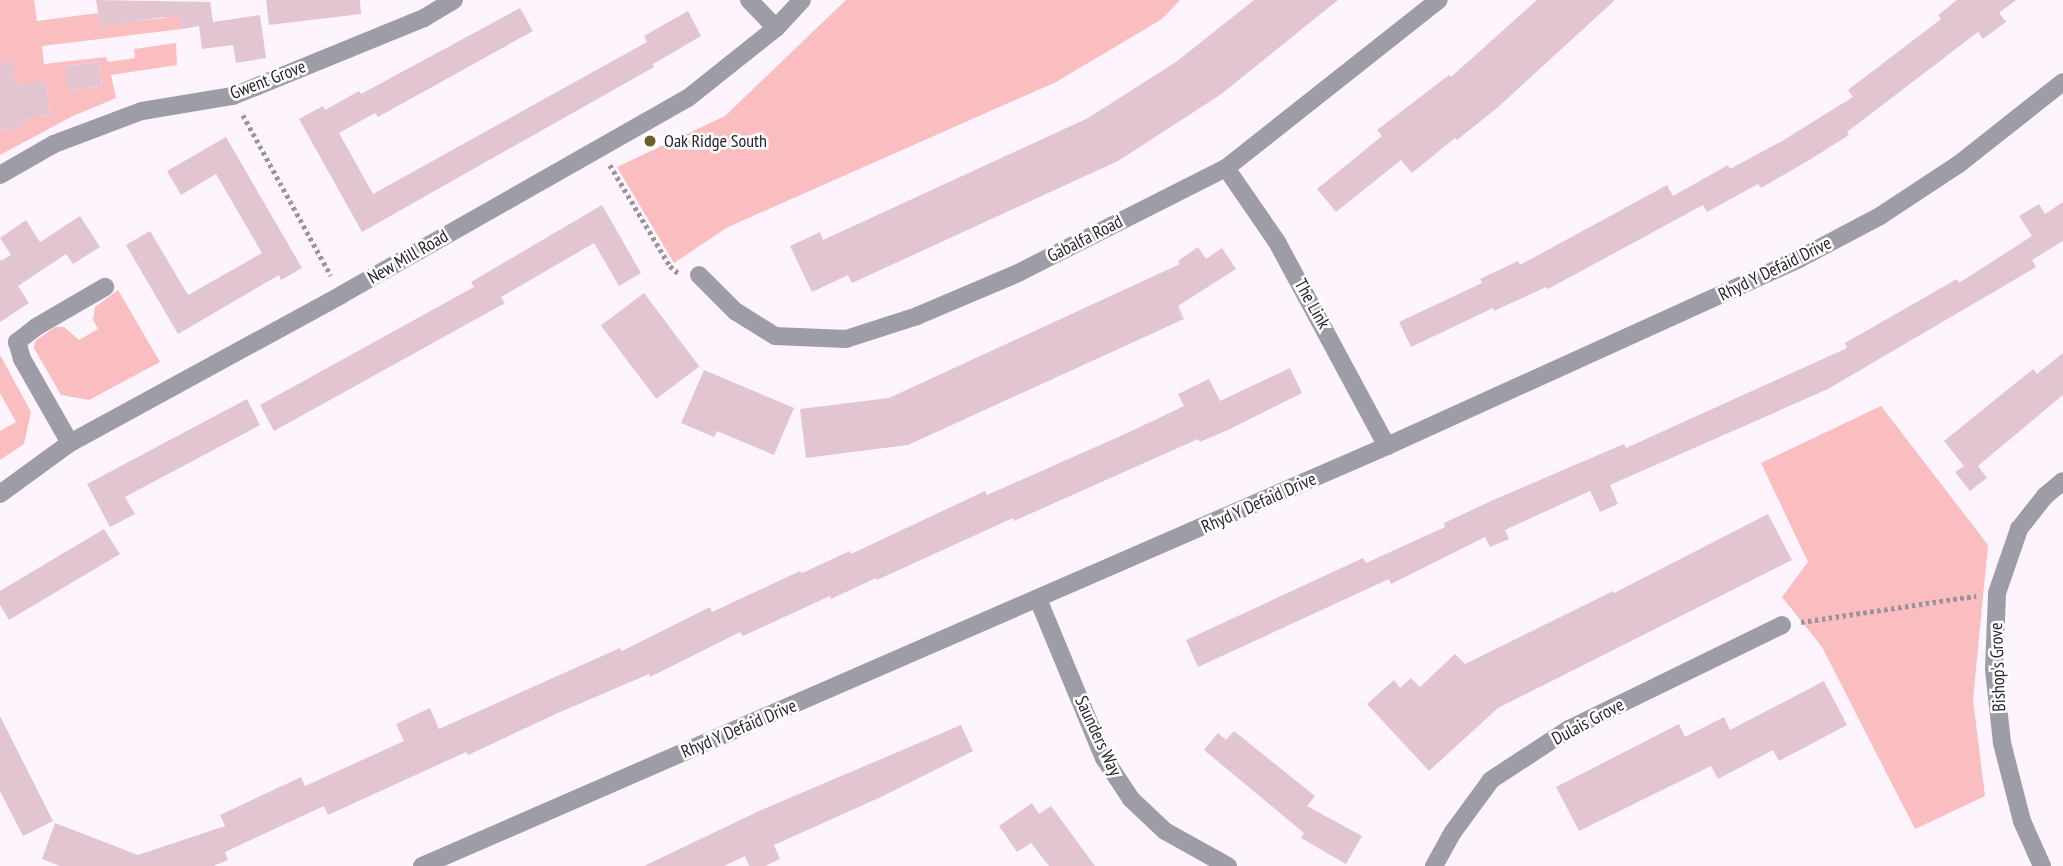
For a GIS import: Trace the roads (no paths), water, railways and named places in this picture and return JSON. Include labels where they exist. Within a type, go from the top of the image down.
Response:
[{"type":"street","name":"Gwent Grove","points":[[0,175],[54,144],[142,111],[233,96],[424,18],[454,0]]},
{"type":"street","points":[[749,0],[776,28]]},
{"type":"street","name":"New Mill Road","points":[[0,494],[69,443],[341,295],[688,98],[776,28],[802,0]]},
{"type":"street","name":"Gabalfa Road","points":[[699,275],[735,312],[775,336],[846,339],[918,316],[1016,274],[1226,168],[1439,0]]},
{"type":"street","name":"Rhyd Y Defaid Drive","points":[[422,866],[1387,446],[1809,254],[1880,216],[1959,164],[2063,82]]},
{"type":"street","name":"The Link","points":[[1226,168],[1277,242],[1387,446]]},
{"type":"street","points":[[69,443],[22,359],[16,342],[36,327],[105,287]]},
{"type":"street","name":"Bishop's Grove","points":[[2042,866],[2022,821],[2002,743],[1994,669],[1997,593],[2019,529],[2045,496],[2063,481]]},
{"type":"street","name":"Saunders Way","points":[[1038,599],[1104,758],[1131,799],[1165,831],[1228,866]]},
{"type":"street","name":"Dulais Grove","points":[[1434,866],[1453,832],[1492,780],[1569,729],[1782,625]]},
{"type":"place","name":"Oak Ridge South","points":[[650,141]]}]
